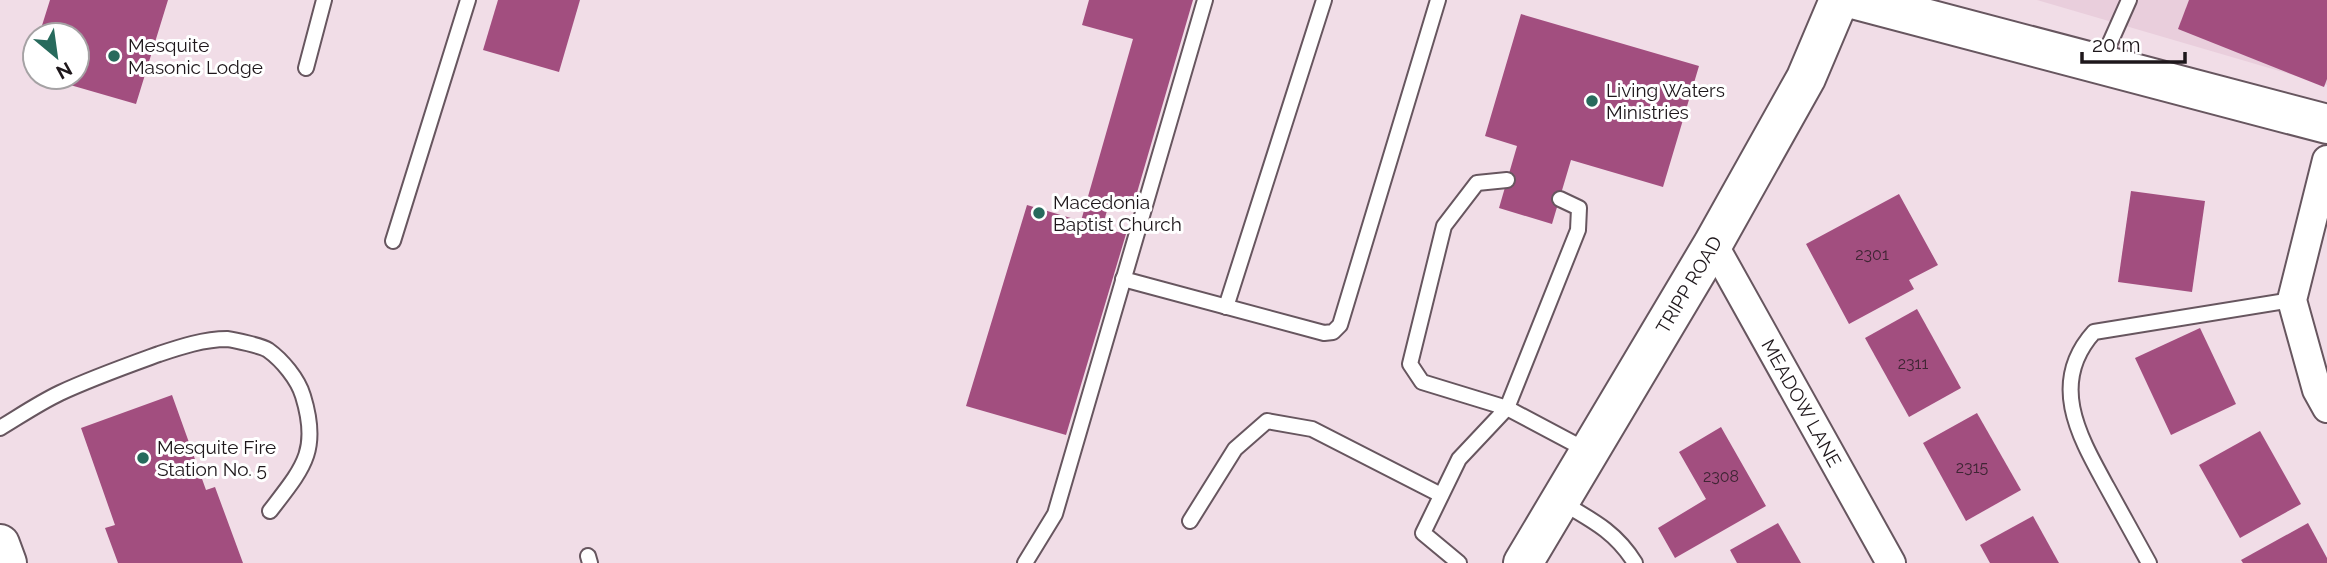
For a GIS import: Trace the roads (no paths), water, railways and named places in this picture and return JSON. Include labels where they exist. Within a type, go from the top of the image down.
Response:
[{"type":"street","name":"TRIPP ROAD","points":[[1523,563],[1713,244],[1806,78],[1839,0]]},
{"type":"street","points":[[1856,0],[2327,124]]},
{"type":"street","points":[[2327,160],[2318,233],[2292,300],[2317,390],[2327,408]]},
{"type":"street","name":"MEADOW LANE","points":[[1713,244],[1891,563]]},
{"type":"street","points":[[0,544],[7,563]]},
{"type":"lane","points":[[306,68],[324,0]]},
{"type":"lane","points":[[393,241],[468,0]]},
{"type":"lane","points":[[1025,563],[1055,514],[1205,0]]},
{"type":"lane","points":[[1226,307],[1324,0]]},
{"type":"lane","points":[[1123,279],[1324,333],[1333,332],[1340,325],[1438,0]]},
{"type":"lane","points":[[2100,64],[2129,0]]},
{"type":"lane","points":[[1507,180],[1477,183],[1444,226],[1410,364],[1422,382],[1507,408],[1589,452]]},
{"type":"lane","points":[[1459,563],[1423,533],[1459,458],[1507,408],[1578,230],[1579,208],[1560,199]]},
{"type":"lane","points":[[2149,563],[2081,441],[2071,408],[2071,390],[2073,366],[2082,345],[2094,332],[2292,300]]},
{"type":"lane","points":[[0,428],[59,394],[187,345],[227,339],[266,348],[289,370],[302,391],[308,410],[311,437],[306,460],[270,511]]},
{"type":"lane","points":[[1189,522],[1235,449],[1266,421],[1312,429],[1441,495]]},
{"type":"lane","points":[[1560,502],[1601,525],[1626,548],[1635,563]]},
{"type":"place","name":"Mesquite Masonic Lodge","points":[[114,56]]},
{"type":"place","name":"Living Waters Ministries","points":[[1592,101]]},
{"type":"place","name":"Macedonia Baptist Church","points":[[1039,213]]},
{"type":"place","name":"Mesquite Fire Station No. 5","points":[[143,458]]}]
